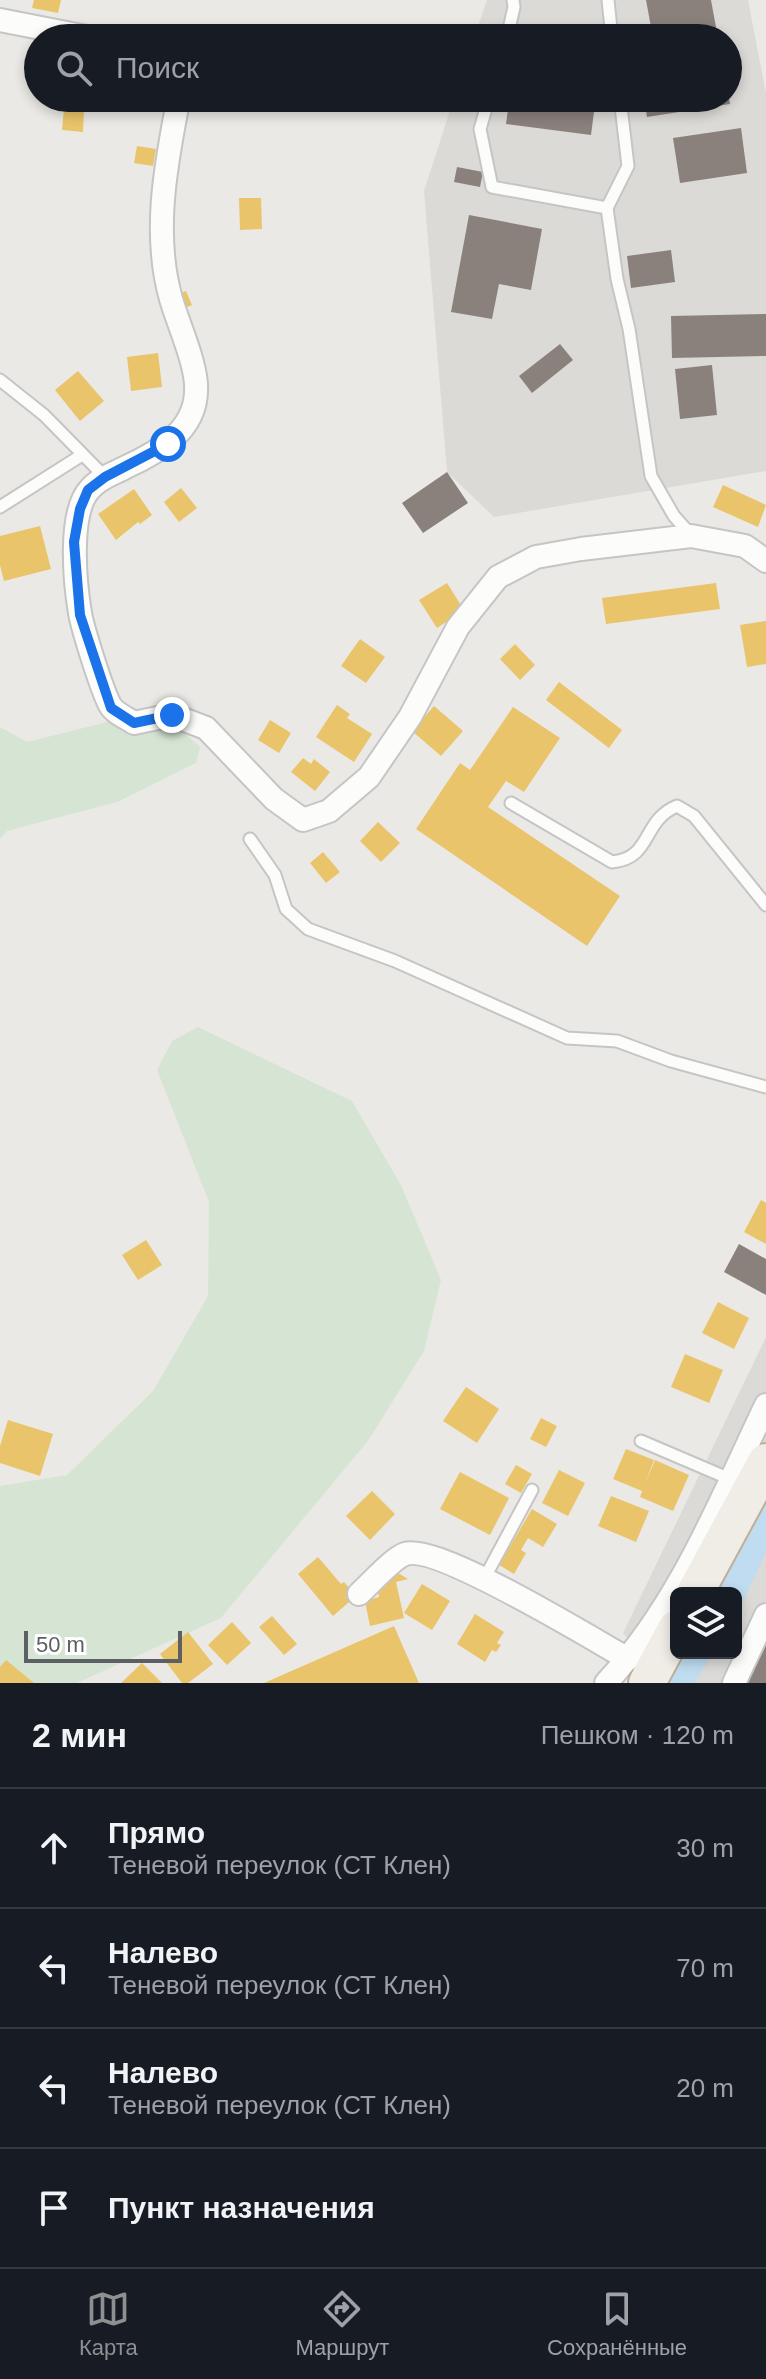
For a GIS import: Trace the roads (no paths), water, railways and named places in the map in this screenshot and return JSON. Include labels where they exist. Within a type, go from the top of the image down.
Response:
[{"type":"highway","points":[[698,1587],[766,1462]]},
{"type":"highway","points":[[637,1671],[670,1635]]},
{"type":"street","points":[[0,20],[24,25]]},
{"type":"street","points":[[176,112],[164,171],[162,253],[171,299],[183,329],[197,391],[189,419],[168,444],[105,477],[88,490],[80,509],[74,542],[80,615],[111,708],[134,723],[172,715],[206,728],[274,799],[303,820],[329,811],[369,777],[410,717],[458,627],[498,577],[536,557],[691,536],[745,546],[766,561]]},
{"type":"street","points":[[606,1683],[637,1671],[766,1405]]},
{"type":"street","points":[[359,1594],[402,1554],[417,1552],[484,1579],[637,1671]]},
{"type":"street","points":[[734,1683],[766,1615]]},
{"type":"lane","points":[[510,24],[513,0]]},
{"type":"lane","points":[[608,0],[611,24]]},
{"type":"lane","points":[[485,112],[480,129],[492,187],[607,208]]},
{"type":"lane","points":[[622,112],[628,166],[607,208],[617,279],[629,329],[651,476],[674,516],[691,536]]},
{"type":"lane","points":[[0,380],[44,415],[105,477]]},
{"type":"lane","points":[[0,507],[82,455]]},
{"type":"lane","points":[[511,803],[612,862],[624,861],[637,853],[661,813],[677,806],[694,816],[766,905]]},
{"type":"lane","points":[[250,839],[275,875],[286,909],[308,929],[395,961],[567,1038],[617,1041],[671,1061],[766,1087]]},
{"type":"lane","points":[[641,1441],[730,1479]]},
{"type":"lane","points":[[484,1579],[532,1490]]},
{"type":"waterway","points":[[729,1587],[766,1507]]},
{"type":"waterway","points":[[671,1683],[687,1659]]}]
